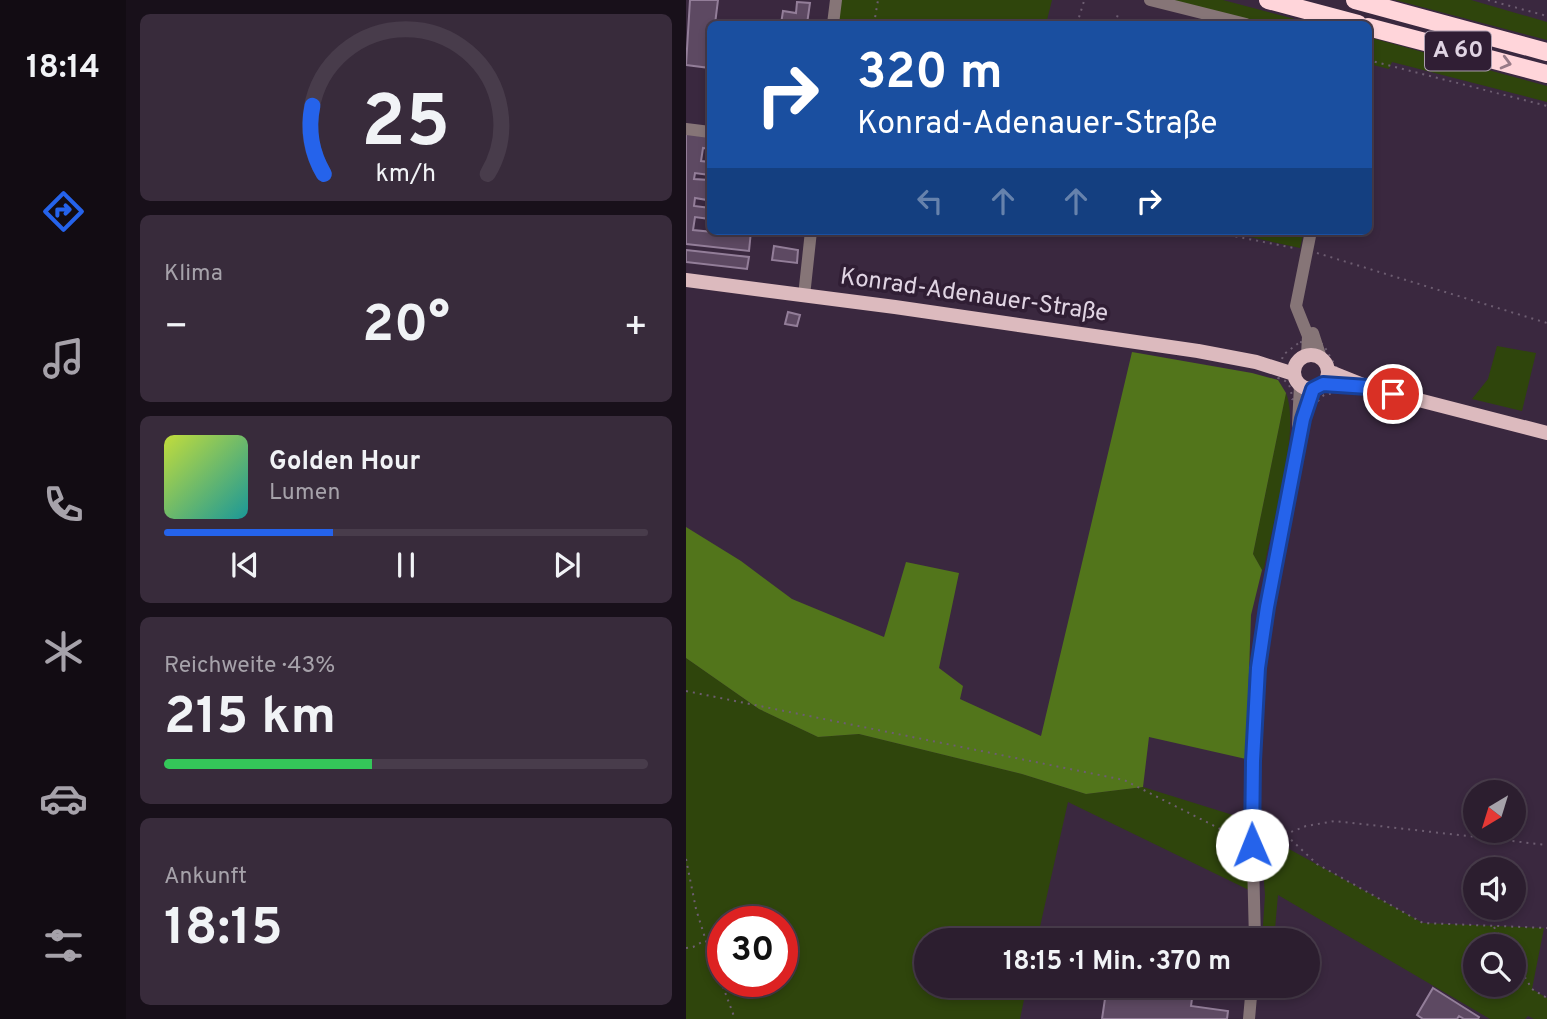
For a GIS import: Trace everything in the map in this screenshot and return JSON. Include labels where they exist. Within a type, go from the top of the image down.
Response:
[{"type":"highway","points":[[1268,0],[1347,21]]},
{"type":"highway","name":"A 60","points":[[1355,0],[1547,52]]},
{"type":"highway","name":"A 60","points":[[1372,28],[1547,74]]},
{"type":"main road","name":"Konrad-Adenauer-Straße","points":[[686,281],[1051,329],[1307,368],[1368,387],[1547,433]]},
{"type":"street","points":[[834,21],[836,0]]},
{"type":"street","points":[[1150,0],[1234,21]]},
{"type":"street","points":[[686,129],[707,132]]},
{"type":"street","points":[[804,296],[811,235]]},
{"type":"street","points":[[1255,928],[1253,761],[1258,675],[1267,607],[1314,336],[1301,319],[1296,306],[1310,235]]},
{"type":"street","points":[[1249,1019],[1251,998]]},
{"type":"path","points":[[874,21],[878,0]]},
{"type":"path","points":[[1488,0],[1547,16]]},
{"type":"path","points":[[1078,21],[1084,1]]},
{"type":"path","points":[[1116,21],[1119,11]]},
{"type":"path","points":[[1372,61],[1547,106]]},
{"type":"path","points":[[1228,235],[1306,251],[1547,323]]},
{"type":"path","points":[[1278,375],[1278,378],[1290,385],[1292,399],[1295,400]]},
{"type":"path","points":[[1312,405],[1324,395],[1342,389]]},
{"type":"path","points":[[686,691],[1124,780],[1252,841],[1272,838],[1306,825],[1335,821],[1547,845]]},
{"type":"path","points":[[1285,834],[1317,864],[1423,923],[1547,928]]},
{"type":"path","points":[[686,859],[696,909],[735,1019]]},
{"type":"path","points":[[1494,926],[1499,934]]},
{"type":"path","points":[[686,948],[706,940]]},
{"type":"path","points":[[1526,979],[1532,989],[1547,998]]},
{"type":"green space","points":[[839,0],[1052,0],[1047,21],[836,21]]},
{"type":"green space","points":[[1167,0],[1223,0],[1303,21],[1248,21]]},
{"type":"green space","points":[[1395,0],[1471,0],[1547,22],[1547,40]]},
{"type":"green space","points":[[1372,38],[1547,86],[1547,102],[1392,62],[1389,69],[1372,65]]},
{"type":"green space","points":[[1241,235],[1303,235],[1300,248]]},
{"type":"green space","points":[[1497,346],[1536,353],[1522,411],[1472,399],[1488,379]]},
{"type":"green space","points":[[1132,352],[1252,373],[1278,380],[1286,393],[1253,554],[1262,570],[1251,615],[1246,759],[1149,737],[1143,787],[1086,794],[1022,774],[859,734],[818,737],[759,709],[686,658],[686,527],[741,561],[792,599],[884,637],[906,562],[959,573],[939,668],[963,686],[960,699],[1041,736]]},
{"type":"green space","points":[[1286,393],[1290,410],[1288,453],[1262,570],[1253,554]]},
{"type":"green space","points":[[686,658],[759,709],[818,737],[859,734],[1022,774],[1086,794],[1143,787],[1252,821],[1253,892],[1068,802],[1040,928],[914,928],[914,998],[1024,998],[1020,1019],[686,1019]]},
{"type":"green space","points":[[1261,842],[1280,844],[1423,923],[1544,928],[1532,989],[1547,998],[1547,1019],[1528,1016],[1525,1019],[1490,1019],[1278,895],[1275,928],[1263,928],[1265,895]]},
{"type":"building","points":[[690,0],[718,0],[715,21],[707,21],[707,68],[686,65]]},
{"type":"building","points":[[797,2],[810,3],[807,21],[781,21],[783,11],[796,13]]},
{"type":"building","points":[[686,132],[707,134],[707,149],[703,148],[701,161],[707,162],[707,175],[695,173],[694,179],[707,180],[707,200],[695,198],[694,206],[707,208],[707,219],[695,217],[693,230],[707,231],[707,235],[751,235],[749,251],[686,244]]},
{"type":"building","points":[[774,246],[798,250],[797,263],[772,260]]},
{"type":"building","points":[[686,250],[749,257],[747,269],[686,262]]},
{"type":"building","points":[[788,312],[800,315],[797,326],[785,324]]},
{"type":"building","points":[[1433,988],[1479,1017],[1478,1019],[1464,1019],[1459,1016],[1457,1019],[1423,1019],[1417,1015]]},
{"type":"building","points":[[1105,998],[1192,998],[1191,1006],[1228,1011],[1227,1019],[1102,1019]]},
{"type":"route","points":[[1252,845],[1258,668],[1303,419],[1313,389],[1323,384],[1368,387],[1393,394]]}]
